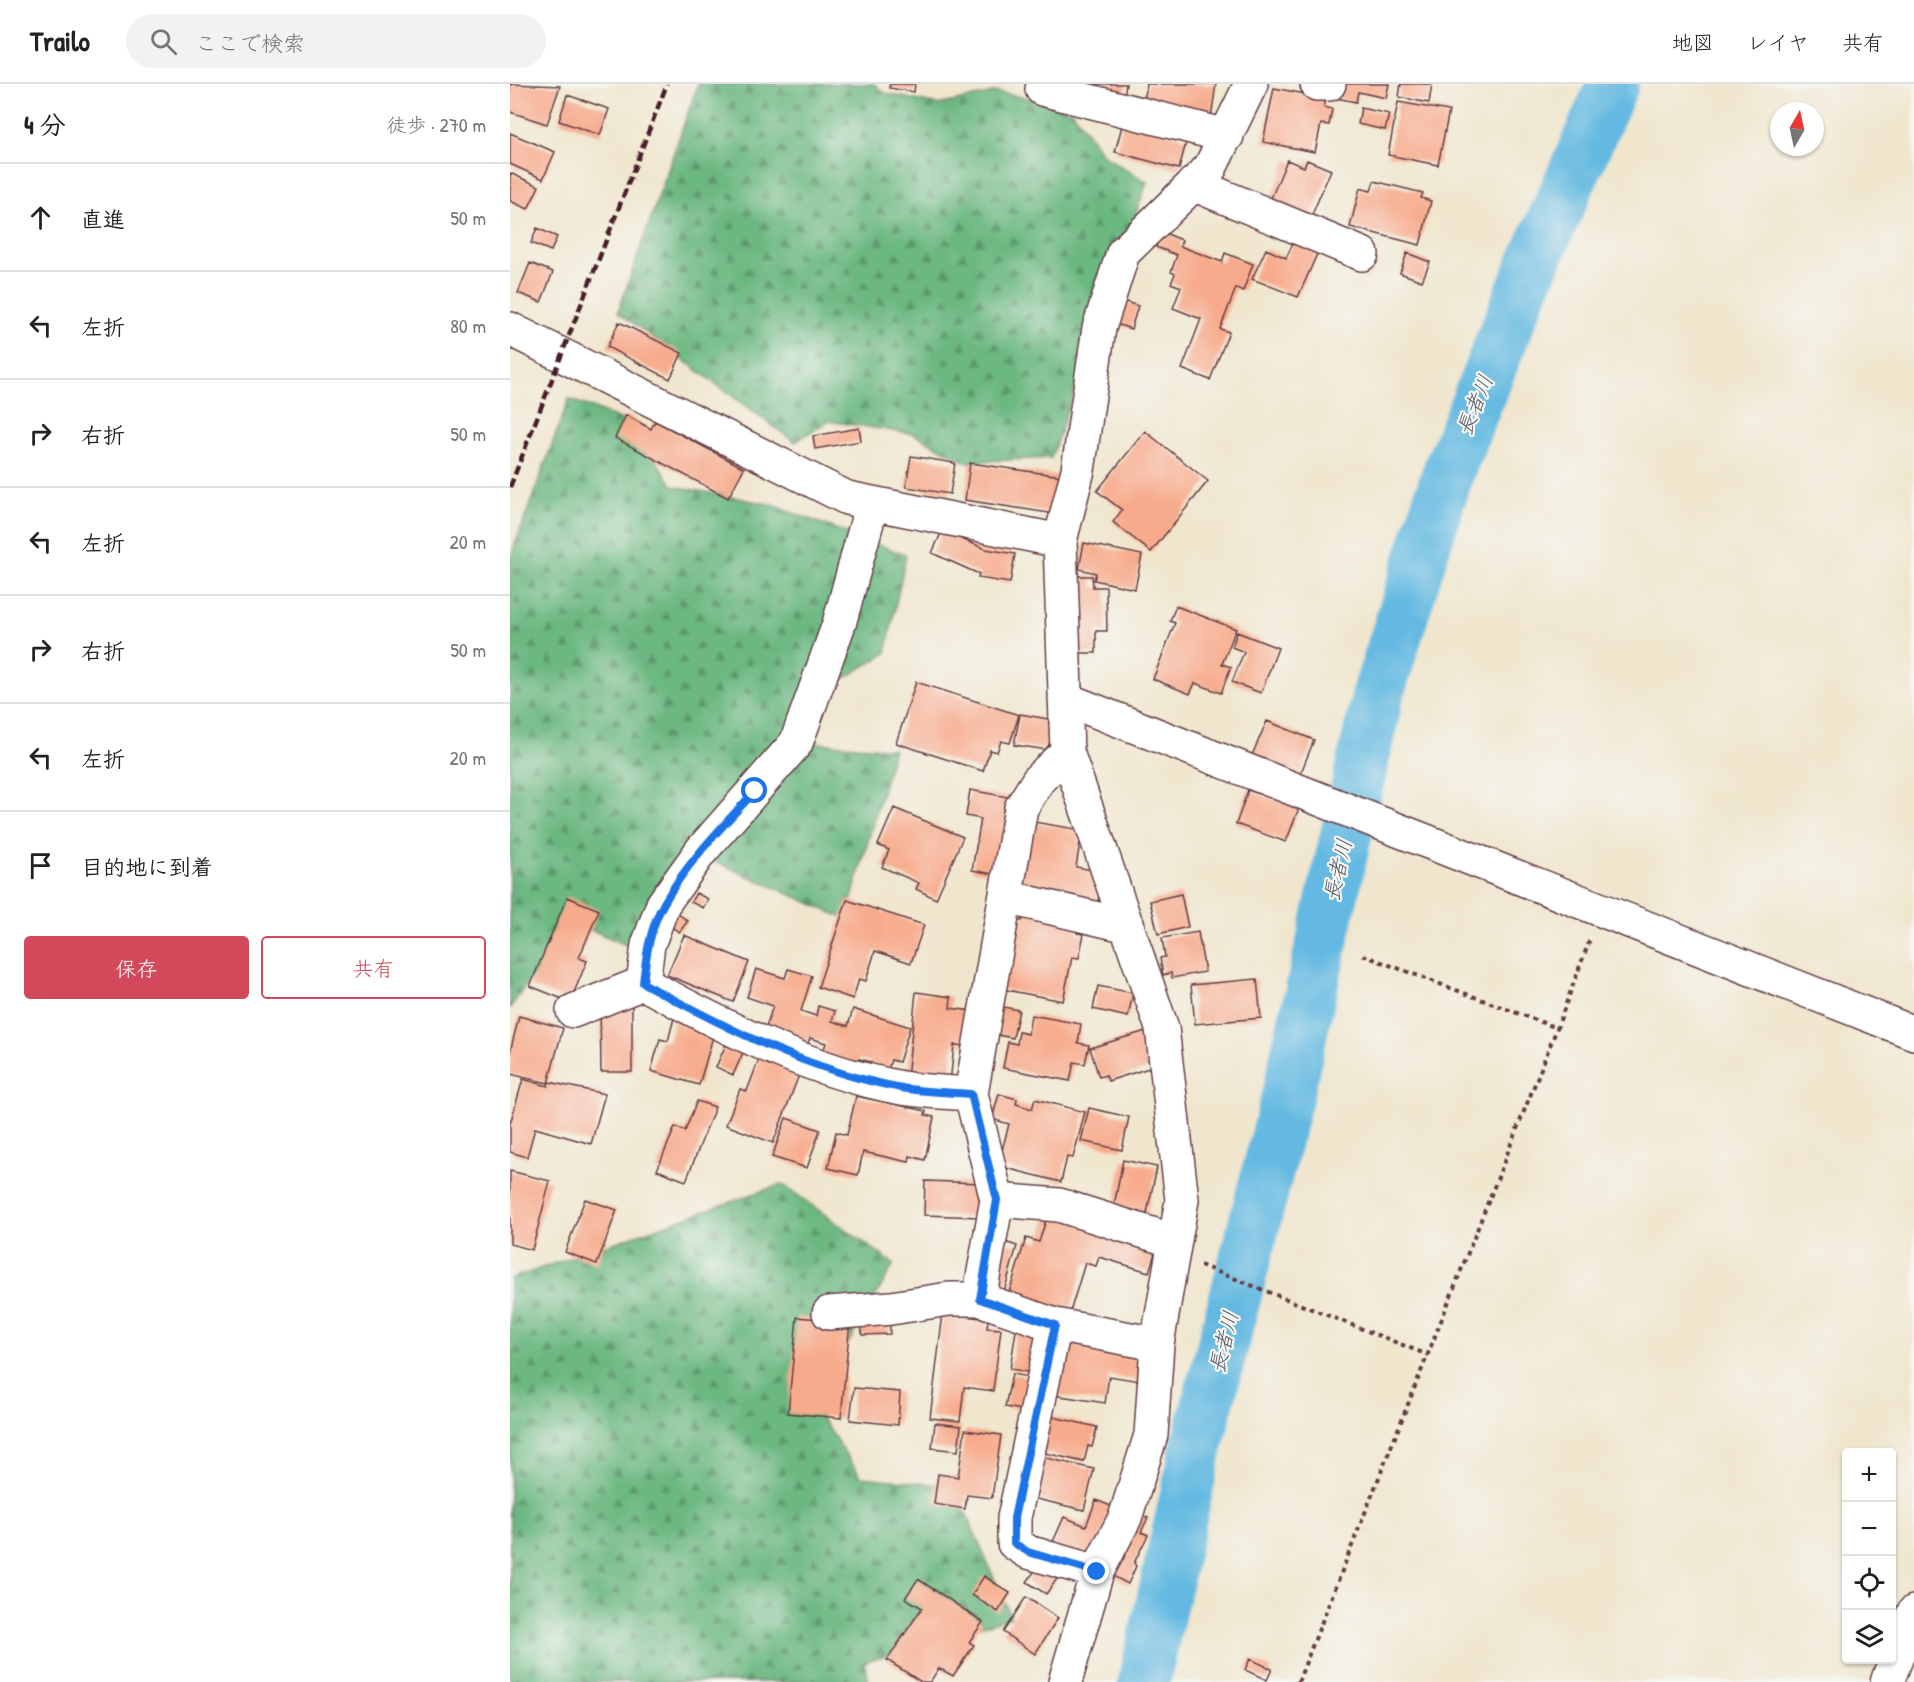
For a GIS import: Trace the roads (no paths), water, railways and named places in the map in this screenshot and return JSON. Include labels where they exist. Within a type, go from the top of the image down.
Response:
[{"type":"street","points":[[1065,1682],[1097,1572],[1125,1518],[1151,1435],[1157,1344],[1182,1200],[1162,1028],[1067,752],[1060,541],[1078,470],[1100,328],[1124,253],[1210,168],[1251,84]]},
{"type":"street","points":[[1317,84],[1329,84]]},
{"type":"street","points":[[1042,89],[1227,136]]},
{"type":"street","points":[[1193,184],[1362,254]]},
{"type":"street","points":[[510,329],[799,476],[847,498],[1060,541]]},
{"type":"street","points":[[643,983],[648,945],[663,904],[701,851],[796,743],[839,624],[872,504]]},
{"type":"street","points":[[1065,699],[1914,1033]]},
{"type":"street","points":[[980,1299],[997,1200],[971,1094],[1021,808],[1039,779],[1067,752]]},
{"type":"street","points":[[1006,897],[1128,926]]},
{"type":"street","points":[[573,1011],[643,983]]},
{"type":"street","points":[[643,983],[725,1028],[826,1070],[903,1088],[971,1094]]},
{"type":"street","points":[[997,1200],[1059,1205],[1174,1241]]},
{"type":"street","points":[[830,1313],[891,1308],[949,1299],[980,1299],[1055,1325],[1157,1344]]},
{"type":"street","points":[[1055,1325],[1014,1518],[1014,1543],[1028,1552],[1097,1572]]},
{"type":"street","points":[[1887,1682],[1914,1612]]},
{"type":"waterway","name":"長者川","points":[[1144,1682],[1198,1441],[1287,1097],[1378,694],[1447,475],[1524,285],[1613,84]]},
{"type":"railway","points":[[510,487],[667,84]]}]
